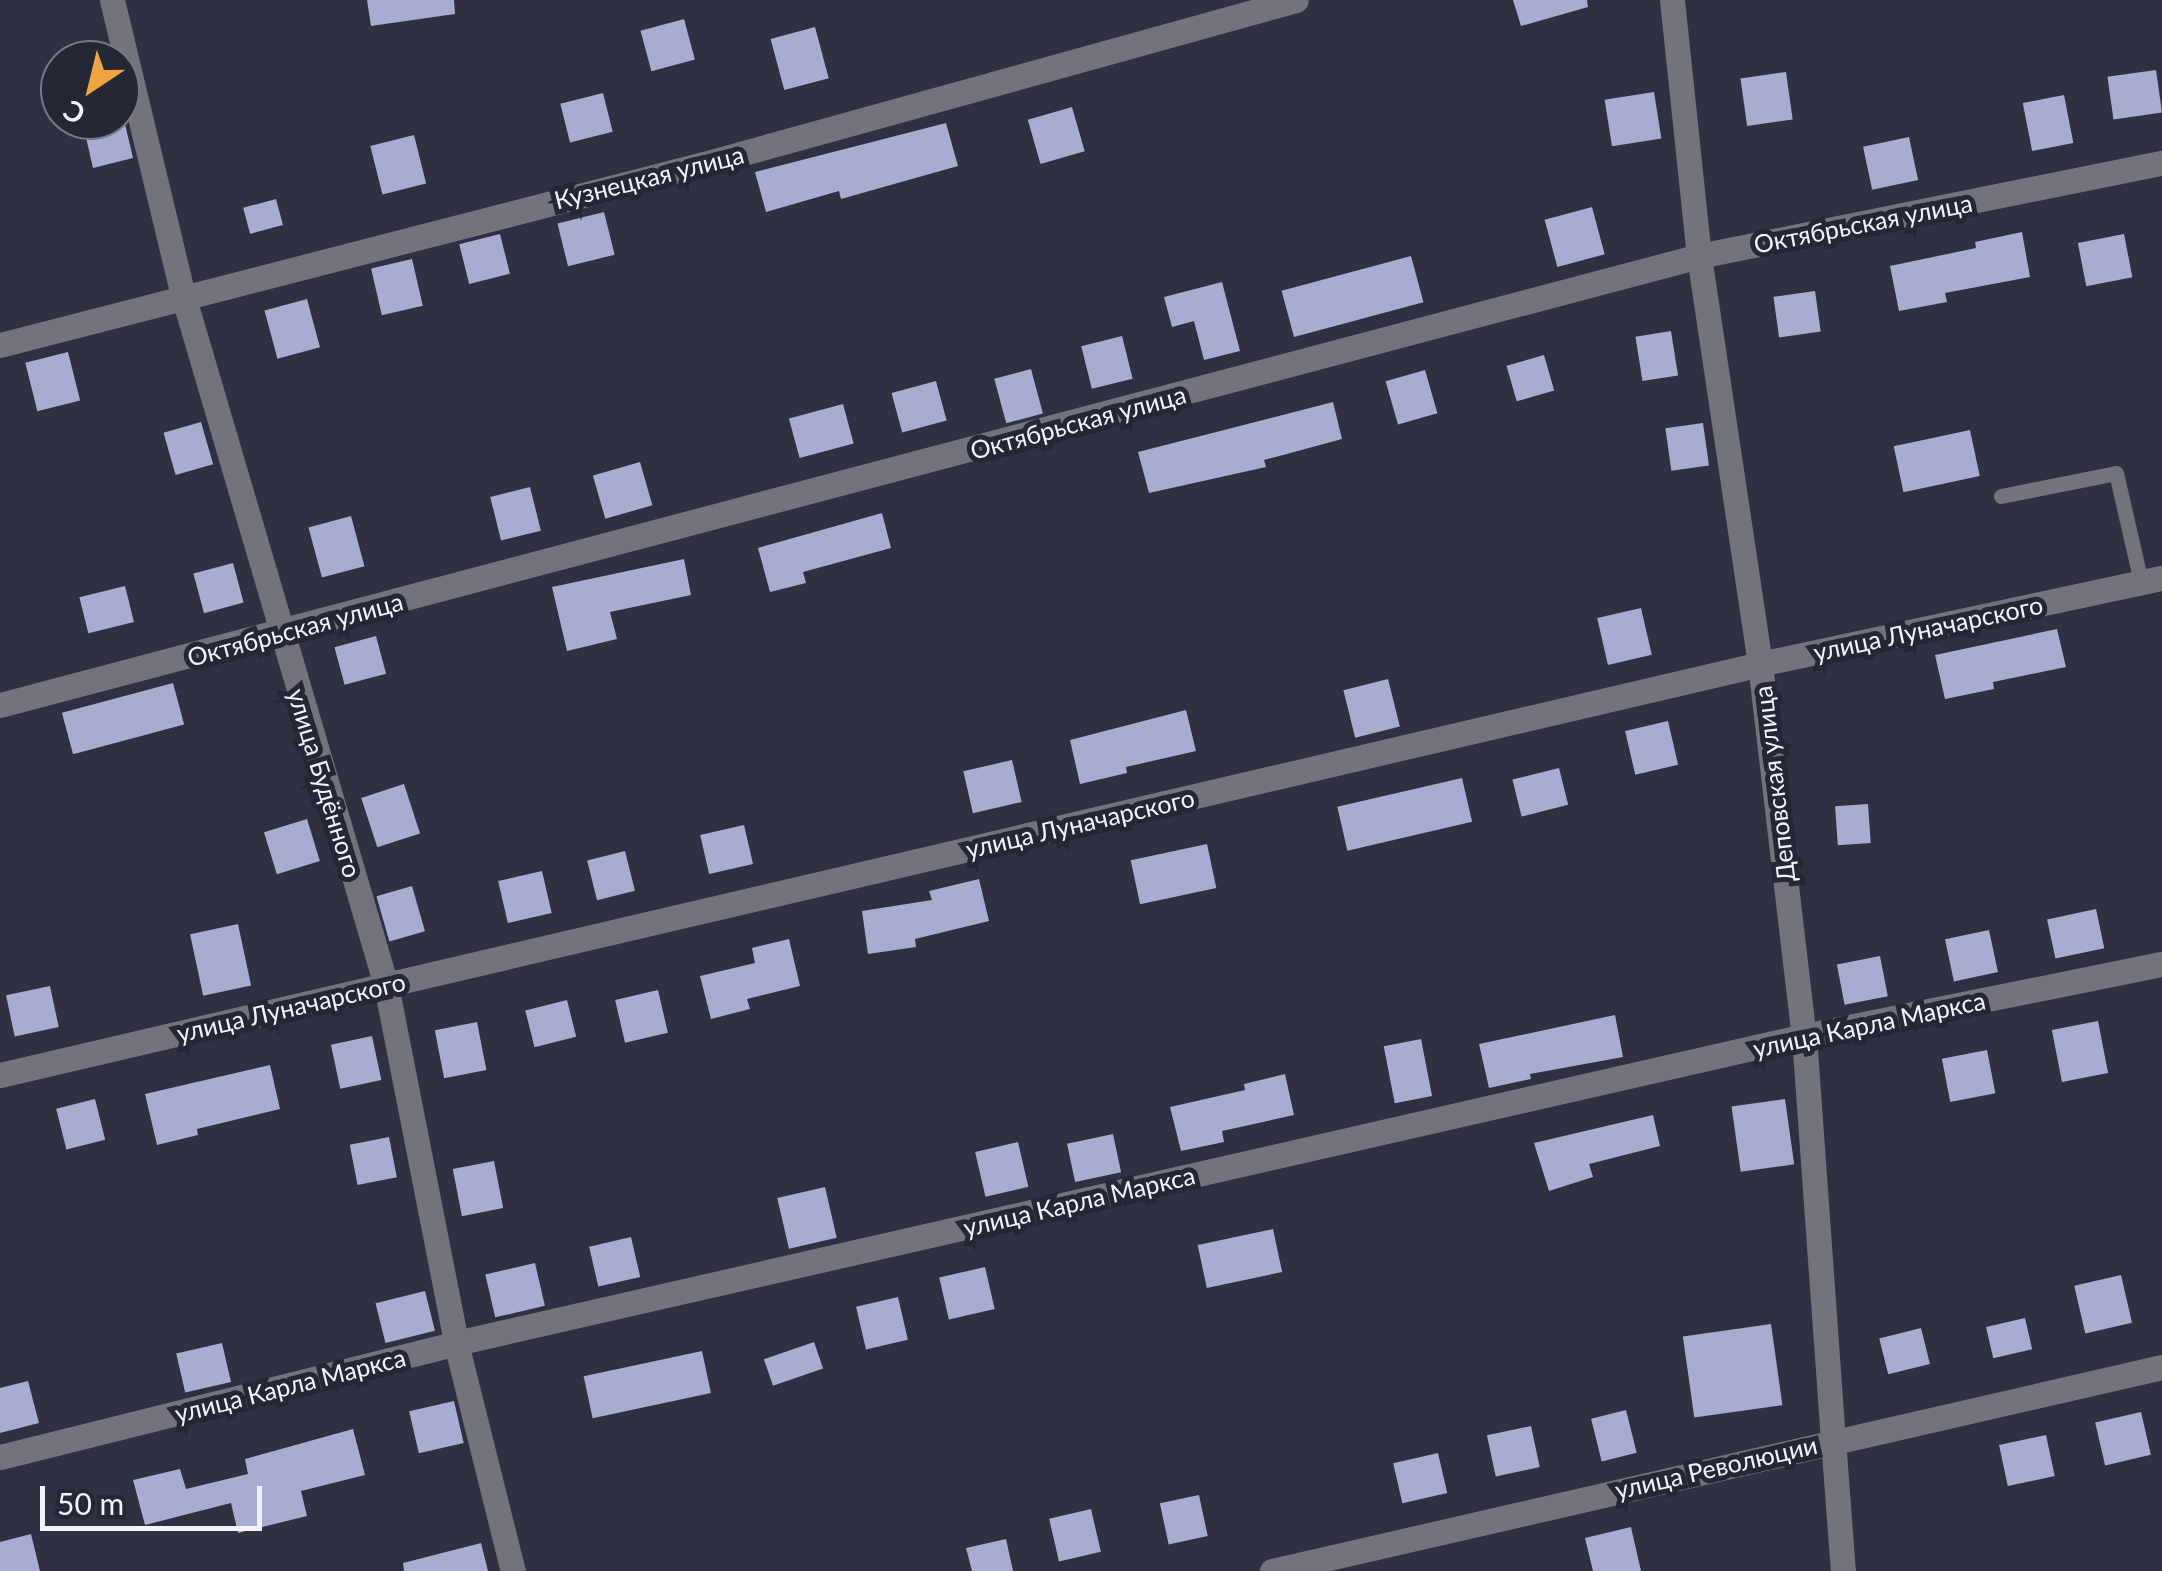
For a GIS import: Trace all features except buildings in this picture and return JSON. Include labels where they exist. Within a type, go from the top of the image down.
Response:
[{"type":"street","name":"улица Будённого","points":[[112,0],[183,296],[386,985],[456,1343],[513,1571]]},
{"type":"street","name":"Кузнецкая улица","points":[[0,345],[704,164],[1296,0]]},
{"type":"street","name":"Деповская улица","points":[[1672,0],[1700,256],[1760,664],[1804,1036],[1843,1571]]},
{"type":"street","name":"Октябрьская улица","points":[[0,706],[1700,256],[2162,163]]},
{"type":"street","name":"улица Луначарского","points":[[0,1075],[1760,664],[2152,580]]},
{"type":"street","name":"улица Карла Маркса","points":[[0,1458],[456,1343],[1804,1036],[2162,964]]},
{"type":"street","name":"улица Революции","points":[[1272,1571],[2162,1366]]},
{"type":"lane","points":[[2001,496],[2116,473],[2152,580]]}]
